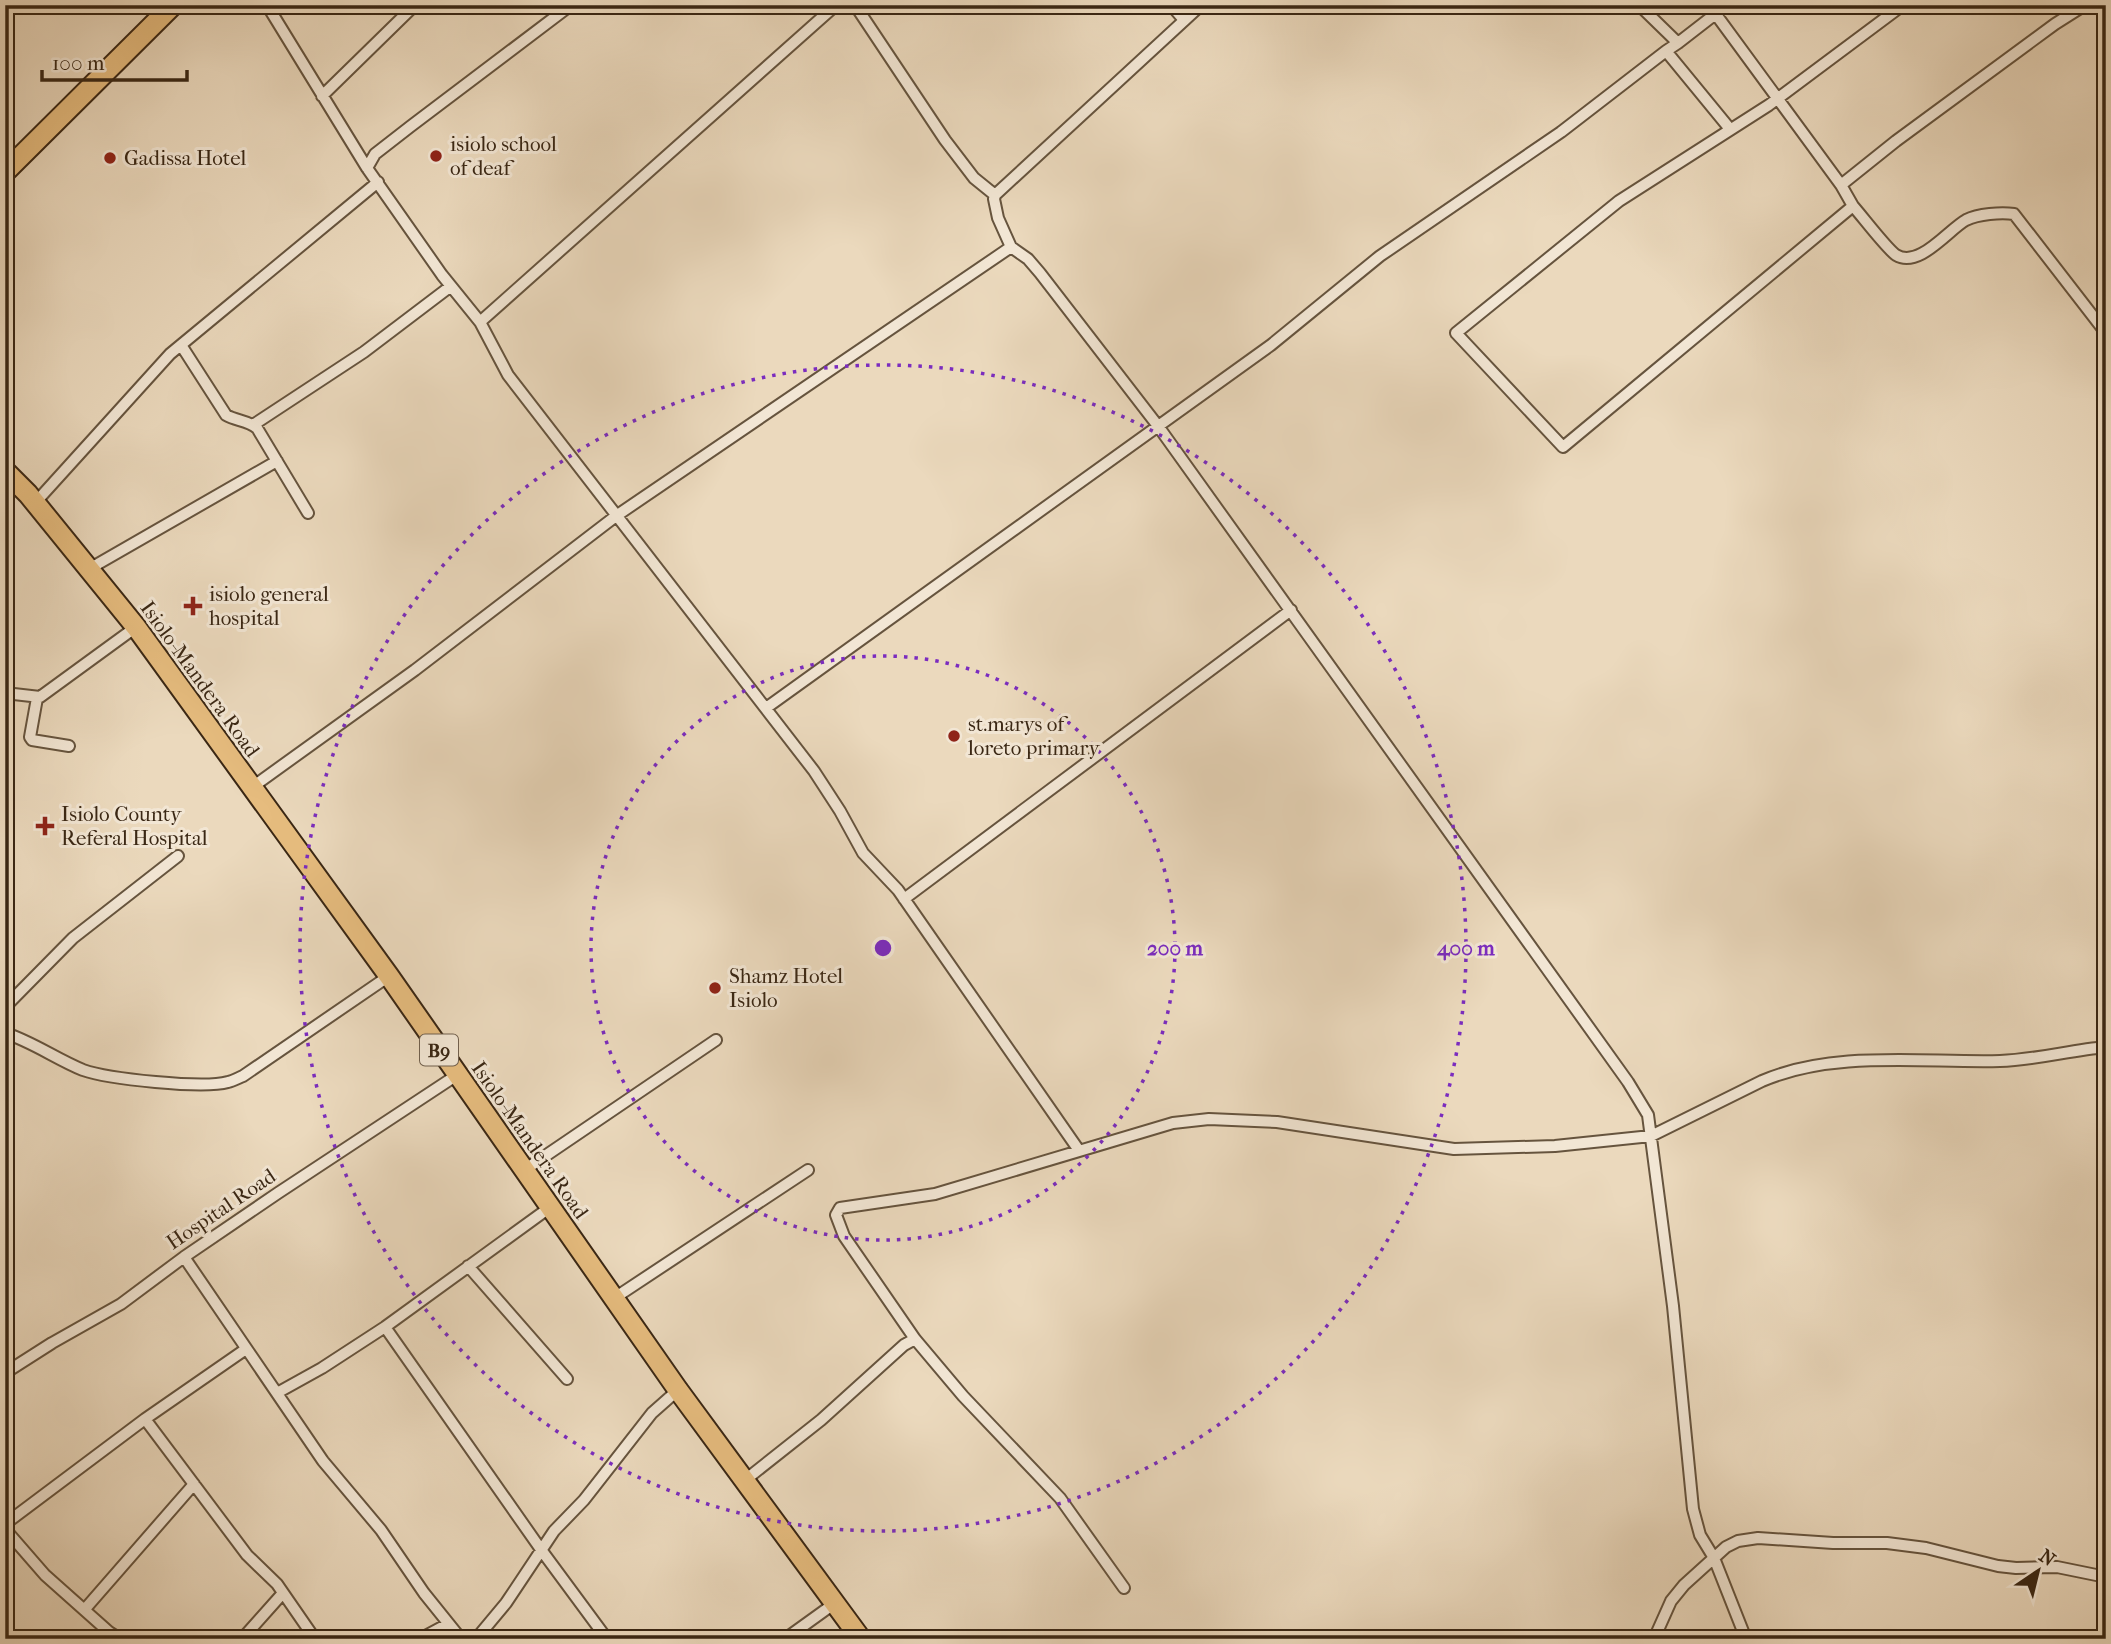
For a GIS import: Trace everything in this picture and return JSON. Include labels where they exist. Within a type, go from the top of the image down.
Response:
[{"type":"highway","points":[[5,172],[173,5]]},
{"type":"highway","name":"Isiolo-Mandera Road","points":[[5,471],[35,503],[136,627],[388,976],[678,1390],[862,1639]]},
{"type":"street","points":[[267,5],[367,168],[480,322],[508,374],[831,796],[863,853],[884,873],[904,899],[1078,1149]]},
{"type":"street","points":[[322,96],[415,5]]},
{"type":"street","points":[[367,168],[375,154],[571,5]]},
{"type":"street","points":[[480,322],[836,5]]},
{"type":"street","points":[[855,5],[945,140],[974,178],[995,195]]},
{"type":"street","points":[[1171,5],[1184,20]]},
{"type":"street","points":[[1201,5],[995,195],[993,199],[998,218],[1012,247],[1028,258],[1158,426],[1628,1082],[1648,1115],[1673,1307],[1693,1509],[1700,1535],[1714,1558],[1746,1639]]},
{"type":"street","points":[[1639,5],[1678,43]]},
{"type":"street","points":[[766,708],[1272,345],[1380,256],[1562,132],[1678,43],[1712,10],[1727,5]]},
{"type":"street","points":[[1853,206],[1563,447],[1457,332],[1619,201],[1777,99],[1903,5]]},
{"type":"street","points":[[1841,186],[1896,141],[2054,24],[2085,5]]},
{"type":"street","points":[[1712,10],[1853,206],[1897,255],[1909,258],[1926,252],[1967,219],[2004,212],[2014,214],[2106,332]]},
{"type":"street","points":[[1666,51],[1730,129]]},
{"type":"street","points":[[35,503],[170,354],[378,182]]},
{"type":"street","points":[[251,788],[415,670],[616,516],[1012,247]]},
{"type":"street","points":[[253,425],[364,352],[451,286]]},
{"type":"street","points":[[181,345],[226,415],[253,425],[308,513]]},
{"type":"street","points":[[89,569],[277,461]]},
{"type":"street","points":[[904,899],[1290,610]]},
{"type":"street","points":[[69,746],[32,740],[30,737],[37,698],[136,627]]},
{"type":"street","points":[[5,693],[37,698]]},
{"type":"street","points":[[5,1007],[73,938],[178,856]]},
{"type":"street","points":[[5,1033],[23,1038],[67,1063],[104,1076],[227,1083],[243,1076],[388,976]]},
{"type":"street","points":[[523,1171],[716,1040]]},
{"type":"street","points":[[1124,1588],[1060,1498],[972,1405],[915,1339],[844,1236],[837,1211],[845,1206],[935,1194],[1078,1149],[1173,1123],[1209,1119],[1300,1124],[1454,1149],[1555,1146],[1651,1136],[1780,1073],[1817,1066],[1875,1061],[2003,1061],[2106,1047]]},
{"type":"street","name":"Hospital Road","points":[[7,1370],[121,1304],[184,1257],[457,1075]]},
{"type":"street","points":[[613,1299],[808,1170]]},
{"type":"street","points":[[277,1393],[322,1368],[385,1327],[549,1208]]},
{"type":"street","points":[[184,1257],[323,1461],[381,1530],[461,1639]]},
{"type":"street","points":[[468,1266],[567,1379]]},
{"type":"street","points":[[385,1327],[607,1639]]},
{"type":"street","points":[[744,1481],[821,1420],[904,1345],[915,1339]]},
{"type":"street","points":[[120,1639],[107,1636],[85,1609],[46,1575],[5,1527],[145,1419],[246,1349]]},
{"type":"street","points":[[476,1639],[506,1603],[554,1531],[584,1500],[652,1413],[678,1390]]},
{"type":"street","points":[[145,1419],[247,1555],[283,1592],[316,1639]]},
{"type":"street","points":[[85,1609],[194,1484]]},
{"type":"street","points":[[1654,1639],[1671,1601],[1684,1586],[1726,1547],[1738,1541],[1758,1538],[1887,1543],[1926,1548],[1998,1566],[2057,1567],[2106,1577]]},
{"type":"street","points":[[242,1639],[283,1592]]},
{"type":"street","points":[[785,1639],[835,1603]]},
{"type":"street","points":[[420,1639],[448,1624]]},
{"type":"place","name":"isiolo school of deaf","points":[[436,156]]},
{"type":"place","name":"Gadissa Hotel","points":[[110,158]]},
{"type":"place","name":"isiolo general hospital","points":[[193,606]]},
{"type":"place","name":"st.marys of loreto primary","points":[[954,736]]},
{"type":"place","name":"Isiolo County Referal Hospital","points":[[45,826]]},
{"type":"place","name":"Shamz Hotel Isiolo","points":[[715,988]]}]
